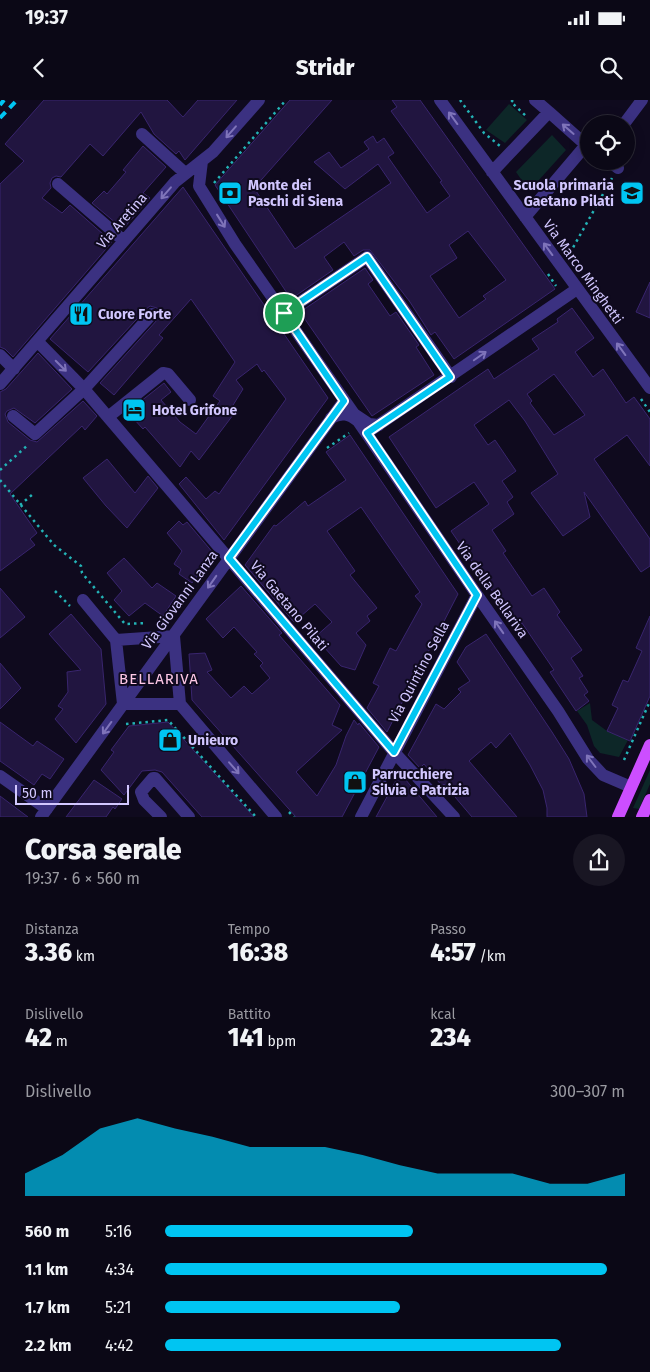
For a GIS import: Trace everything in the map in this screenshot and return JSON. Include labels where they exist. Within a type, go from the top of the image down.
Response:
[{"type":"main road","points":[[618,817],[650,745]]},
{"type":"main road","points":[[642,817],[650,800]]},
{"type":"street","name":"Via Aretina","points":[[0,384],[185,173],[213,152],[258,100]]},
{"type":"street","name":"Via Marco Minghetti","points":[[440,100],[650,388]]},
{"type":"street","points":[[535,100],[580,140]]},
{"type":"street","points":[[631,115],[642,100]]},
{"type":"street","points":[[492,172],[549,112]]},
{"type":"street","points":[[142,134],[185,173]]},
{"type":"street","points":[[525,217],[580,154]]},
{"type":"street","points":[[202,161],[199,186],[235,244],[354,414],[369,424],[379,425]]},
{"type":"street","points":[[58,184],[124,241]]},
{"type":"street","points":[[284,313],[367,257],[450,377]]},
{"type":"street","points":[[367,433],[577,289]]},
{"type":"street","points":[[13,416],[35,434],[84,389],[152,314]]},
{"type":"street","name":"Via Gaetano Pilati","points":[[38,342],[84,389],[394,752],[454,817]]},
{"type":"street","points":[[0,356],[14,368]]},
{"type":"street","points":[[108,417],[163,373],[168,374],[190,400]]},
{"type":"street","name":"Via Giovanni Lanza","points":[[44,813],[344,401]]},
{"type":"street","name":"Via della Bellariva","points":[[331,418],[337,414],[350,415],[358,421],[558,711],[593,766],[608,778],[631,787]]},
{"type":"street","name":"Via Quintino Sella","points":[[361,817],[477,595]]},
{"type":"street","points":[[83,600],[116,640],[123,704],[180,704]]},
{"type":"street","points":[[116,640],[174,636],[180,704],[269,815]]},
{"type":"street","points":[[0,776],[44,813]]},
{"type":"street","points":[[161,817],[144,800],[142,792],[146,784],[153,778],[156,778],[189,817]]},
{"type":"path","points":[[212,185],[286,100]]},
{"type":"path","points":[[460,100],[484,134],[503,148]]},
{"type":"path","points":[[570,253],[611,170]]},
{"type":"path","points":[[321,453],[350,432]]},
{"type":"path","points":[[0,470],[33,440],[35,434]]},
{"type":"path","points":[[0,480],[54,545],[81,566],[82,573],[125,624],[154,622]]},
{"type":"path","points":[[20,505],[33,494]]},
{"type":"path","points":[[55,591],[75,613]]},
{"type":"path","points":[[624,760],[650,701]]},
{"type":"path","points":[[121,731],[127,723],[168,720],[256,817]]},
{"type":"path","points":[[287,810],[294,817]]},
{"type":"green space","points":[[509,104],[527,120],[505,143],[486,130]]},
{"type":"green space","points":[[552,135],[566,150],[529,191],[516,172]]},
{"type":"green space","points":[[590,703],[592,720],[607,731],[628,740],[619,757],[600,753],[594,746],[587,725],[577,711]]},
{"type":"green space","points":[[650,770],[650,784],[639,809],[633,808]]},
{"type":"building","points":[[44,100],[167,100],[183,117],[198,100],[237,100],[185,160],[179,151],[176,154],[154,134],[141,112],[103,156],[90,144],[61,177],[56,176],[52,178],[51,188],[42,198],[62,213],[70,205],[112,242],[13,357],[0,347],[0,184],[24,161],[5,144]]},
{"type":"building","points":[[290,100],[332,100],[254,188],[295,249],[391,183],[378,164],[345,189],[314,162],[329,152],[341,168],[369,149],[364,142],[373,136],[377,143],[384,138],[394,153],[388,157],[427,213],[450,196],[440,182],[442,181],[391,111],[397,107],[392,100],[420,100],[555,289],[454,359],[435,332],[431,335],[410,302],[370,250],[363,250],[354,256],[344,242],[324,257],[333,270],[291,299],[215,185]],"holes":[[[468,231],[506,280],[483,296],[486,299],[459,318],[430,276],[457,258],[449,245]]]},
{"type":"building","points":[[143,146],[166,167],[143,193],[150,198],[123,229],[92,203],[104,191],[107,194],[126,172],[123,170]]},
{"type":"building","points":[[183,187],[328,398],[224,540],[179,484],[186,477],[206,499],[215,491],[219,494],[286,399],[264,370],[262,372],[257,364],[236,380],[243,389],[230,410],[233,415],[199,460],[191,451],[180,467],[145,427],[143,429],[133,418],[137,415],[131,409],[164,383],[171,392],[161,400],[180,422],[196,434],[220,401],[213,396],[235,362],[191,299],[159,335],[163,338],[114,395],[100,383],[158,319],[160,312],[157,308],[150,306],[146,309],[88,372],[50,339]]},
{"type":"building","points":[[365,268],[373,280],[368,284],[390,316],[396,312],[419,345],[416,347],[434,375],[372,416],[300,312]]},
{"type":"building","points":[[650,282],[650,318],[636,312]]},
{"type":"building","points":[[572,308],[594,338],[575,352],[593,377],[603,369],[626,403],[634,397],[650,419],[650,466],[627,435],[594,459],[650,539],[650,566],[641,572],[584,492],[590,517],[563,536],[531,493],[558,474],[525,421],[509,400],[474,425],[488,445],[495,440],[516,471],[502,481],[513,497],[507,502],[514,514],[492,530],[506,551],[503,553],[532,596],[544,588],[560,612],[557,615],[582,650],[571,658],[583,676],[579,678],[588,692],[584,695],[589,701],[576,711],[550,672],[554,670],[522,623],[517,627],[451,531],[489,504],[474,482],[436,508],[389,437],[488,369],[494,379],[539,349],[532,339],[558,322],[557,319]],"holes":[[[554,374],[585,415],[554,435],[530,403],[532,401],[527,394]]]},
{"type":"building","points":[[38,353],[72,389],[35,423],[14,408],[5,414],[8,422],[30,440],[37,442],[83,401],[97,416],[85,430],[82,426],[10,494],[37,533],[30,539],[35,545],[0,571],[0,392],[6,389]]},
{"type":"building","points":[[350,435],[458,594],[387,732],[367,708],[379,686],[373,683],[390,648],[396,651],[422,604],[415,596],[420,592],[361,507],[327,531],[355,571],[350,575],[377,608],[367,616],[370,621],[356,633],[366,645],[355,670],[341,666],[315,637],[332,622],[315,604],[294,622],[245,565],[274,525],[276,526],[305,501],[308,506],[346,480],[326,452]]},
{"type":"building","points":[[107,459],[135,493],[148,476],[158,488],[127,528],[83,478]]},
{"type":"building","points":[[179,521],[183,525],[187,522],[214,554],[192,583],[179,574],[181,569],[174,564],[182,551],[167,533]]},
{"type":"building","points":[[124,558],[152,588],[157,583],[176,596],[163,616],[145,603],[129,616],[114,600],[122,591],[107,573]]},
{"type":"building","points":[[241,586],[282,633],[279,635],[340,705],[332,725],[342,730],[296,772],[317,796],[336,765],[354,720],[358,725],[359,723],[379,747],[342,817],[296,817],[192,700],[189,654],[205,653],[212,670],[207,672],[231,698],[244,686],[252,694],[270,678],[260,666],[263,663],[254,654],[257,652],[234,627],[223,638],[206,619]]},
{"type":"building","points":[[0,588],[25,617],[0,638]]},
{"type":"building","points":[[71,614],[101,649],[106,704],[76,743],[55,719],[63,709],[58,706],[68,692],[67,672],[81,670],[49,634]]},
{"type":"building","points":[[650,616],[650,696],[630,741],[607,731],[618,708],[612,705],[623,680],[628,682],[642,651],[636,648]]},
{"type":"building","points":[[486,634],[569,759],[584,794],[587,817],[547,817],[543,790],[510,733],[496,748],[491,742],[469,761],[517,817],[472,817],[424,764],[420,768],[408,755],[436,704],[444,709],[461,692],[458,689],[470,681],[457,662],[466,647]]},
{"type":"building","points":[[0,663],[21,688],[0,709]]},
{"type":"building","points":[[0,722],[33,746],[37,741],[64,759],[50,779],[42,774],[34,785],[0,761]]},
{"type":"building","points":[[168,722],[254,817],[202,817],[162,772],[155,770],[142,771],[124,795],[101,770],[114,752],[111,750],[129,726]]},
{"type":"building","points":[[401,771],[407,778],[405,779],[437,817],[376,817]]},
{"type":"building","points":[[94,780],[122,799],[115,809],[113,807],[106,817],[66,817]]},
{"type":"building","points":[[0,796],[28,817],[0,817]]},
{"type":"railway","points":[[0,105],[4,100]]},
{"type":"railway","points":[[0,118],[17,100]]},
{"type":"place","name":"Monte dei Paschi di Siena","points":[[230,193]]},
{"type":"place","name":"Scuola primaria Gaetano Pilati","points":[[632,193]]},
{"type":"place","name":"Cuore Forte","points":[[81,314]]},
{"type":"place","name":"Hotel Grifone","points":[[134,410]]},
{"type":"place","name":"Unieuro","points":[[170,740]]},
{"type":"place","name":"Parrucchiere Silvia e Patrizia","points":[[355,782]]},
{"type":"district","name":"BELLARIVA","points":[[159,679]]},
{"type":"route","points":[[367,257],[450,377],[367,433],[477,595],[394,752],[229,558],[344,401],[284,313],[367,257]]}]
